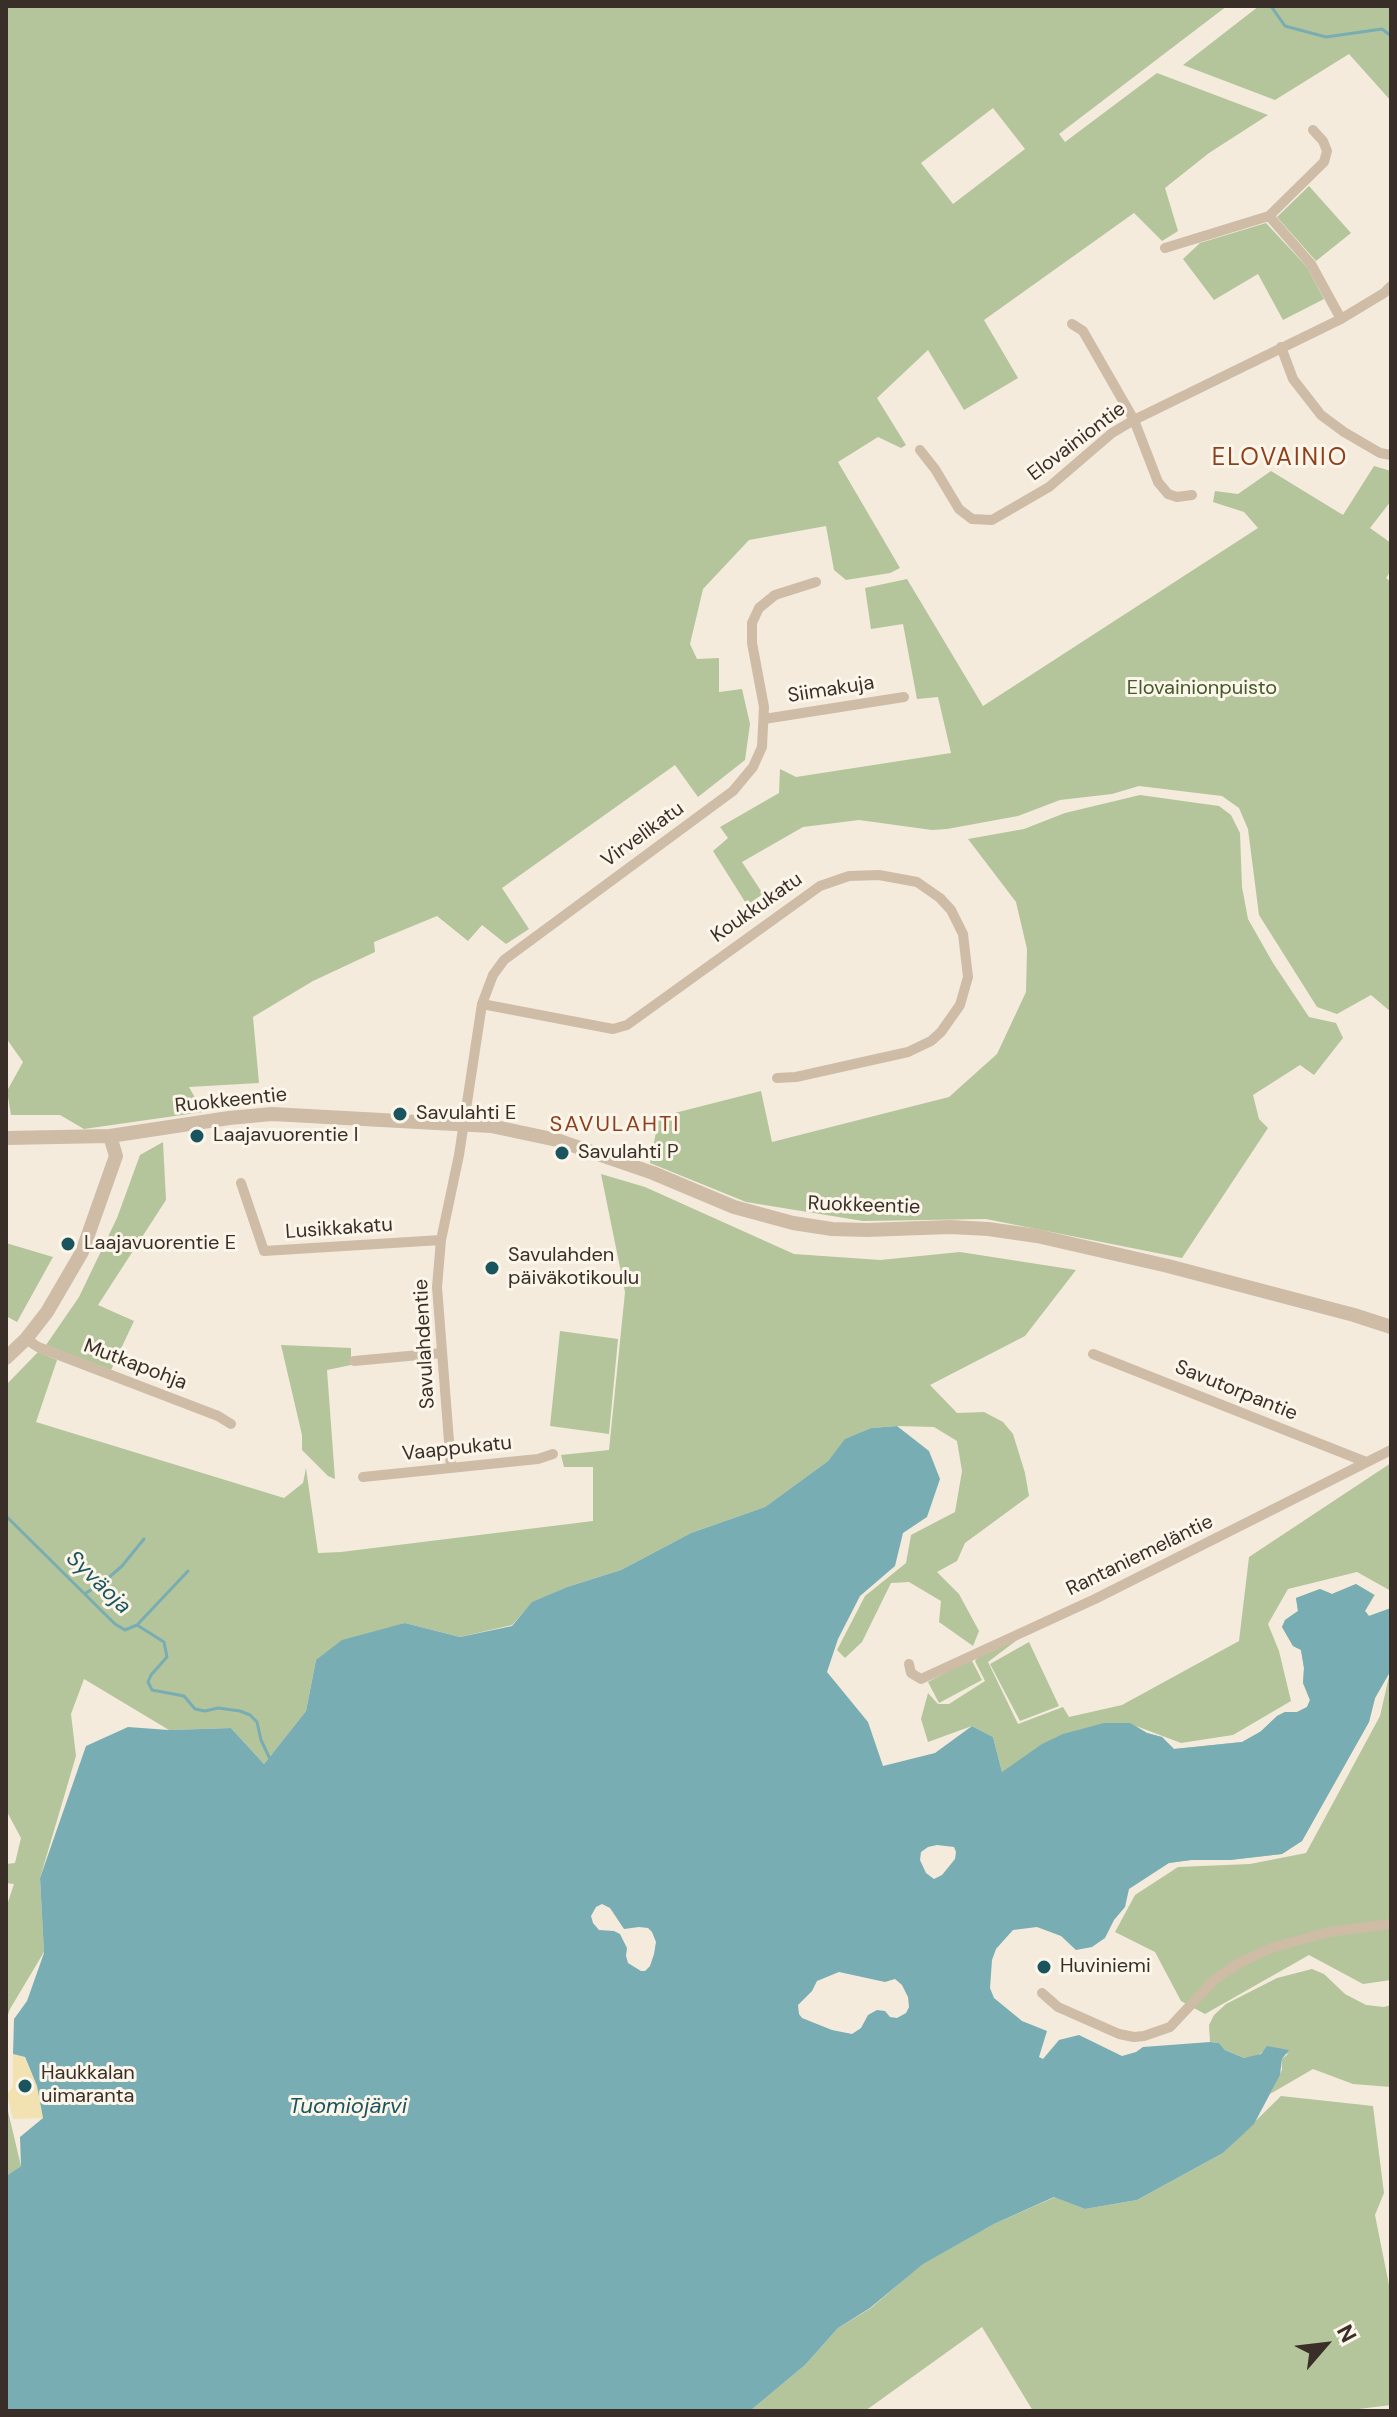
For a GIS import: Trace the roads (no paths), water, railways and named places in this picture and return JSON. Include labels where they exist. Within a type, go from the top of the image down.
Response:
[{"type":"street","points":[[1165,248],[1269,216],[1324,162],[1327,151],[1313,130]]},
{"type":"street","points":[[1269,216],[1311,264],[1341,319]]},
{"type":"street","name":"Elovainiontie","points":[[920,450],[959,509],[972,519],[992,520],[1049,487],[1112,433],[1134,420],[1341,319],[1391,286]]},
{"type":"street","points":[[1072,324],[1083,331],[1134,420],[1158,482],[1168,494],[1177,497],[1192,495]]},
{"type":"street","points":[[1281,347],[1293,379],[1321,415],[1380,453],[1391,455]]},
{"type":"street","name":"Virvelikatu","points":[[463,1124],[482,1004],[493,975],[504,960],[733,791],[753,767],[762,747],[764,707],[752,643],[752,623],[759,608],[775,595],[816,582]]},
{"type":"street","name":"Siimakuja","points":[[764,719],[904,697]]},
{"type":"street","name":"Koukkukatu","points":[[482,1004],[613,1029],[627,1025],[820,886],[849,876],[879,875],[917,882],[940,898],[951,910],[963,934],[968,977],[960,1005],[941,1032],[931,1041],[908,1052],[796,1077],[777,1078]]},
{"type":"street","name":"Ruokkeentie","points":[[6,1138],[110,1136],[272,1114],[463,1124],[518,1130],[653,1173],[734,1207],[793,1223],[832,1229],[988,1229],[1037,1236],[1182,1270],[1391,1327]]},
{"type":"street","name":"Savulahdentie","points":[[451,1467],[437,1287],[441,1240],[463,1124]]},
{"type":"street","points":[[6,1358],[47,1312],[82,1252],[116,1156],[110,1136]]},
{"type":"street","name":"Lusikkakatu","points":[[241,1183],[264,1251],[441,1240]]},
{"type":"street","name":"Mutkapohja","points":[[26,1339],[38,1347],[218,1416],[231,1424]]},
{"type":"street","points":[[354,1361],[441,1353]]},
{"type":"street","name":"Savutorpantie","points":[[1093,1354],[1366,1462]]},
{"type":"street","name":"Rantaniemeläntie","points":[[909,1664],[911,1673],[921,1679],[1095,1599],[1391,1450]]},
{"type":"street","name":"Vaappukatu","points":[[363,1477],[538,1459],[553,1454]]},
{"type":"street","points":[[1042,1993],[1058,2007],[1119,2034],[1144,2036],[1170,2027],[1215,1979],[1271,1948],[1329,1932],[1391,1924]]},
{"type":"water","name":"Tuomiojärvi","points":[[897,1426],[929,1451],[940,1479],[927,1517],[903,1533],[895,1566],[860,1596],[838,1639],[827,1672],[868,1722],[883,1766],[935,1753],[972,1726],[993,1737],[1002,1772],[1042,1744],[1063,1734],[1104,1723],[1130,1723],[1162,1737],[1174,1749],[1242,1742],[1260,1732],[1277,1716],[1307,1707],[1310,1700],[1303,1683],[1301,1650],[1293,1646],[1282,1627],[1285,1620],[1298,1611],[1296,1598],[1320,1589],[1332,1594],[1356,1584],[1374,1595],[1365,1611],[1369,1616],[1391,1608],[1391,1670],[1375,1698],[1369,1722],[1302,1841],[1282,1854],[1169,1863],[1129,1889],[1125,1907],[1105,1938],[1092,1947],[1076,1950],[1061,1936],[1037,1927],[1013,1930],[996,1949],[992,1960],[990,1988],[994,1998],[1022,2021],[1047,2031],[1039,2057],[1043,2059],[1059,2040],[1079,2035],[1122,2056],[1143,2047],[1210,2042],[1219,2043],[1225,2050],[1244,2058],[1261,2054],[1267,2046],[1289,2050],[1282,2059],[1280,2075],[1254,2124],[1223,2153],[1137,2200],[1085,2209],[1054,2197],[994,2224],[923,2264],[870,2308],[838,2328],[805,2365],[750,2411],[6,2411],[6,2176],[21,2166],[20,2137],[43,2118],[37,2086],[25,2057],[13,2054],[14,2019],[27,2001],[44,1953],[40,1878],[86,1746],[128,1727],[169,1730],[231,1728],[264,1764],[306,1711],[316,1660],[342,1640],[405,1623],[460,1637],[512,1626],[532,1602],[621,1570],[691,1533],[765,1507],[828,1461],[845,1439],[871,1428]],"holes":[[[937,1845],[954,1847],[956,1852],[955,1859],[942,1875],[934,1879],[926,1873],[920,1860],[921,1852]],[[602,1904],[610,1908],[624,1929],[639,1927],[652,1932],[656,1942],[654,1954],[645,1971],[628,1963],[627,1948],[620,1934],[599,1930],[593,1923],[591,1916]],[[839,1972],[885,1982],[895,1979],[902,1985],[909,2007],[897,2018],[877,2010],[868,2015],[861,2028],[852,2034],[832,2030],[799,2014],[798,2005],[817,1981]]]},
{"type":"waterway","points":[[1271,6],[1285,26],[1326,37],[1382,29],[1391,36]]},
{"type":"waterway","name":"Syväoja","points":[[6,1516],[115,1624],[125,1630],[137,1625],[164,1642],[167,1657],[151,1675],[148,1682],[152,1690],[184,1696],[195,1709],[205,1711],[218,1708],[250,1715],[257,1722],[269,1757]]},
{"type":"waterway","points":[[86,1593],[122,1566],[144,1539]]},
{"type":"waterway","points":[[138,1624],[188,1571]]},
{"type":"place","name":"Savulahti E","points":[[400,1114]]},
{"type":"place","name":"Laajavuorentie I","points":[[197,1136]]},
{"type":"place","name":"Savulahti P","points":[[562,1153]]},
{"type":"place","name":"Laajavuorentie E","points":[[68,1244]]},
{"type":"place","name":"Savulahden päiväkotikoulu","points":[[492,1268]]},
{"type":"place","name":"Huviniemi","points":[[1044,1967]]},
{"type":"place","name":"Haukkalan uimaranta","points":[[25,2086]]},
{"type":"district","name":"ELOVAINIO","points":[[1280,459]]},
{"type":"district","name":"SAVULAHTI","points":[[615,1125]]},
{"type":"park label","name":"Elovainionpuisto","points":[[1202,689]]}]
